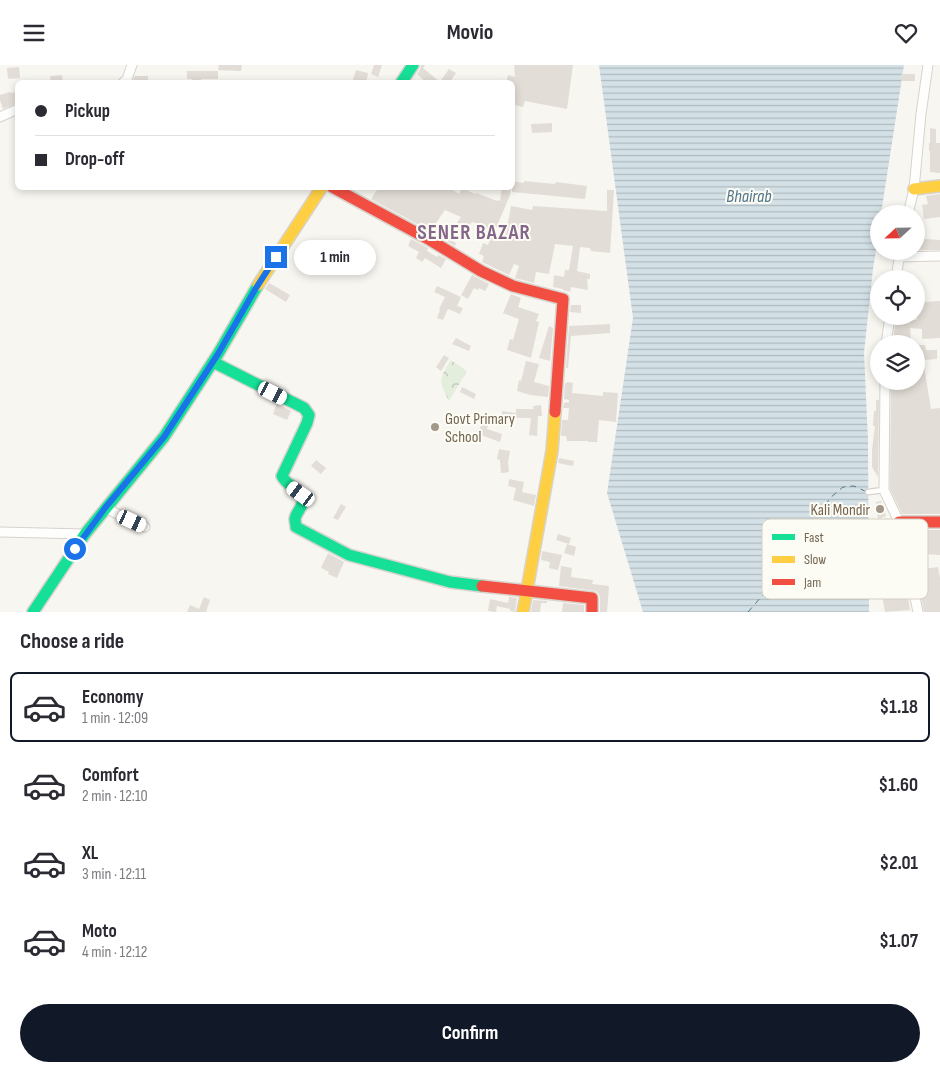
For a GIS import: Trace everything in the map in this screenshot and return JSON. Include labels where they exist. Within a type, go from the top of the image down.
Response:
[{"type":"street","points":[[126,80],[132,65]]},
{"type":"street","points":[[403,80],[413,65]]},
{"type":"street","points":[[910,205],[914,189],[928,65]]},
{"type":"street","points":[[0,117],[15,110]]},
{"type":"street","points":[[914,189],[940,186]]},
{"type":"street","points":[[33,612],[85,534],[164,437],[213,362],[256,288],[320,190]]},
{"type":"street","points":[[337,190],[481,271],[513,286],[563,299],[552,451],[524,612]]},
{"type":"street","points":[[925,255],[940,255]]},
{"type":"street","points":[[213,362],[304,408],[309,415],[284,467],[282,476],[285,482],[301,494],[302,500],[295,518],[296,527],[349,555],[450,582],[592,598],[592,612]]},
{"type":"street","points":[[885,390],[884,490],[898,519]]},
{"type":"street","points":[[105,508],[145,527]]},
{"type":"street","points":[[0,532],[85,534]]},
{"type":"street","points":[[915,599],[918,612]]},
{"type":"lane","points":[[868,492],[884,490]]},
{"type":"green space","points":[[451,360],[467,371],[449,401],[441,381]]},
{"type":"water","name":"Bhairab","points":[[599,65],[904,65],[882,205],[870,205],[870,260],[874,260],[873,270],[870,270],[870,297],[864,353],[868,440],[868,519],[762,519],[762,599],[869,599],[869,612],[643,612],[607,493],[633,318]]},
{"type":"building","points":[[219,65],[242,65],[241,71],[218,70]]},
{"type":"building","points":[[374,65],[382,65],[378,77],[371,74]]},
{"type":"building","points":[[421,65],[425,65],[423,68],[438,80],[424,80],[417,74]]},
{"type":"building","points":[[514,65],[573,65],[567,109],[525,101],[523,107],[515,105],[515,80],[507,80],[508,75],[515,77]]},
{"type":"building","points":[[19,67],[20,78],[8,79],[7,68]]},
{"type":"building","points":[[449,69],[456,73],[451,80],[441,80]]},
{"type":"building","points":[[356,70],[368,73],[367,80],[353,80]]},
{"type":"building","points":[[187,71],[218,71],[218,79],[187,79]]},
{"type":"building","points":[[901,74],[915,74],[915,81],[901,81]]},
{"type":"building","points":[[62,75],[63,80],[51,80],[50,76]]},
{"type":"building","points":[[135,76],[148,76],[148,80],[133,80]]},
{"type":"building","points":[[15,92],[15,104],[3,109],[0,95]]},
{"type":"building","points":[[552,123],[552,132],[532,133],[531,124]]},
{"type":"building","points":[[930,128],[936,129],[936,143],[940,143],[940,173],[930,172]]},
{"type":"building","points":[[515,182],[555,184],[556,182],[587,186],[585,199],[512,192],[512,190],[515,190]]},
{"type":"building","points":[[377,190],[453,190],[459,194],[461,190],[466,190],[500,201],[502,190],[511,190],[494,233],[473,222],[466,234],[459,231],[453,241],[456,243],[455,246],[371,199]],"holes":[[[445,210],[461,217],[450,232],[436,223]]]},
{"type":"building","points":[[607,190],[614,190],[610,253],[591,251],[590,248],[580,247],[577,271],[590,274],[590,279],[587,279],[588,290],[571,287],[570,292],[553,287],[554,275],[564,277],[565,270],[569,270],[573,246],[555,244],[549,274],[536,272],[534,283],[515,278],[519,266],[514,264],[509,275],[482,262],[484,256],[479,254],[483,243],[488,245],[492,234],[505,239],[511,206],[532,210],[533,206],[607,211]]},
{"type":"building","points":[[940,194],[940,217],[925,219],[925,205],[922,205],[928,204],[926,196]]},
{"type":"building","points":[[411,239],[428,248],[427,251],[437,257],[438,255],[446,259],[441,268],[425,258],[422,262],[416,258],[419,252],[408,246]]},
{"type":"building","points":[[925,239],[940,240],[940,250],[925,250]]},
{"type":"building","points":[[472,275],[489,284],[485,291],[474,288],[468,299],[461,295]]},
{"type":"building","points":[[269,283],[290,295],[286,302],[265,289]]},
{"type":"building","points":[[437,286],[461,297],[457,306],[463,308],[460,314],[448,309],[443,320],[437,318],[445,297],[434,292]]},
{"type":"building","points":[[511,294],[521,298],[518,307],[539,314],[536,321],[539,322],[531,358],[507,350],[510,339],[513,340],[519,319],[503,313]]},
{"type":"building","points":[[940,301],[940,338],[925,339],[925,335],[922,335],[922,329],[910,328],[910,335],[894,335],[895,325],[925,325],[925,302]]},
{"type":"building","points":[[571,305],[581,305],[581,313],[570,312]]},
{"type":"building","points":[[610,324],[610,333],[571,336],[568,368],[566,368],[569,326]]},
{"type":"building","points":[[549,326],[553,328],[550,361],[539,358]]},
{"type":"building","points":[[456,338],[471,346],[469,351],[452,344]]},
{"type":"building","points":[[925,345],[926,350],[937,350],[937,359],[925,360]]},
{"type":"building","points":[[444,355],[449,358],[441,371],[436,367]]},
{"type":"building","points":[[526,361],[539,364],[534,382],[549,386],[548,397],[517,391]]},
{"type":"building","points":[[925,372],[931,409],[940,408],[940,514],[902,514],[890,489],[891,390],[925,390]]},
{"type":"building","points":[[565,383],[573,383],[572,393],[603,396],[603,392],[618,393],[616,422],[599,420],[597,442],[567,441],[566,436],[561,436],[562,420],[568,420],[569,408],[563,408],[564,403],[569,402],[569,400],[564,399]]},
{"type":"building","points":[[462,387],[476,394],[474,399],[460,392]]},
{"type":"building","points":[[876,400],[879,400],[878,477],[872,467]]},
{"type":"building","points":[[277,403],[291,411],[287,420],[273,414]]},
{"type":"building","points":[[541,405],[542,416],[538,416],[537,436],[529,435],[531,418],[513,418],[512,421],[502,419],[502,411],[516,413],[516,409],[534,409],[533,406]]},
{"type":"building","points":[[483,420],[489,422],[487,429],[502,434],[500,442],[478,434]]},
{"type":"building","points":[[499,449],[510,451],[509,472],[501,473],[500,460],[497,459]]},
{"type":"building","points":[[559,458],[574,461],[573,466],[558,463]]},
{"type":"building","points":[[316,460],[326,468],[321,474],[311,466]]},
{"type":"building","points":[[509,479],[524,482],[522,492],[536,495],[534,506],[513,500],[516,488],[508,486]]},
{"type":"building","name":"Kali Mondir","points":[[881,501],[886,516],[878,519],[876,502]]},
{"type":"building","points":[[341,504],[346,507],[338,520],[333,518]]},
{"type":"building","points":[[928,530],[940,530],[940,555],[928,554]]},
{"type":"building","points":[[558,534],[571,538],[569,544],[556,540]]},
{"type":"building","points":[[567,544],[576,547],[574,556],[564,553]]},
{"type":"building","points":[[542,551],[562,555],[558,570],[549,568],[550,562],[541,560]]},
{"type":"building","points":[[328,553],[344,562],[337,578],[321,568]]},
{"type":"building","points":[[561,566],[572,568],[571,577],[593,580],[592,584],[609,586],[607,612],[600,612],[600,598],[596,591],[559,586]]},
{"type":"building","points":[[938,567],[940,578],[940,612],[924,612],[921,599],[928,599],[928,568]]},
{"type":"building","points":[[204,597],[210,600],[206,612],[187,612],[190,605],[199,609]]},
{"type":"building","points":[[509,597],[517,598],[515,612],[497,606],[496,612],[488,611],[490,599],[508,603]]},
{"type":"building","points":[[883,599],[908,599],[910,610],[885,612]]},
{"type":"building","points":[[533,600],[547,601],[547,603],[541,603],[540,612],[531,612]]},
{"type":"building","points":[[563,603],[584,605],[584,612],[562,612]]},
{"type":"ferry route","points":[[817,519],[830,498],[843,487],[854,486],[867,492]]},
{"type":"ferry route","points":[[748,612],[762,596]]},
{"type":"traffic: fast","points":[[403,80],[413,65]]},
{"type":"traffic: fast","points":[[33,612],[85,534],[164,437],[218,354],[258,285]]},
{"type":"traffic: fast","points":[[213,362],[304,408],[309,415],[282,476],[298,491],[303,499],[295,519],[296,527],[349,555],[450,582],[482,586]]},
{"type":"traffic: slow","points":[[914,189],[940,186]]},
{"type":"traffic: slow","points":[[258,285],[320,190]]},
{"type":"traffic: slow","points":[[523,612],[552,451],[555,412]]},
{"type":"traffic: jam","points":[[338,190],[430,240],[481,271],[513,286],[563,299],[555,412]]},
{"type":"traffic: jam","points":[[928,522],[940,522]]},
{"type":"traffic: jam","points":[[482,586],[592,598],[592,612]]},
{"type":"place","name":"Govt Primary School","points":[[435,427]]},
{"type":"place","name":"Kali Mondir","points":[[880,509]]},
{"type":"district","name":"SENER BAZAR","points":[[474,232]]},
{"type":"route","points":[[75,549],[105,508],[164,437],[218,354],[276,257]]}]
